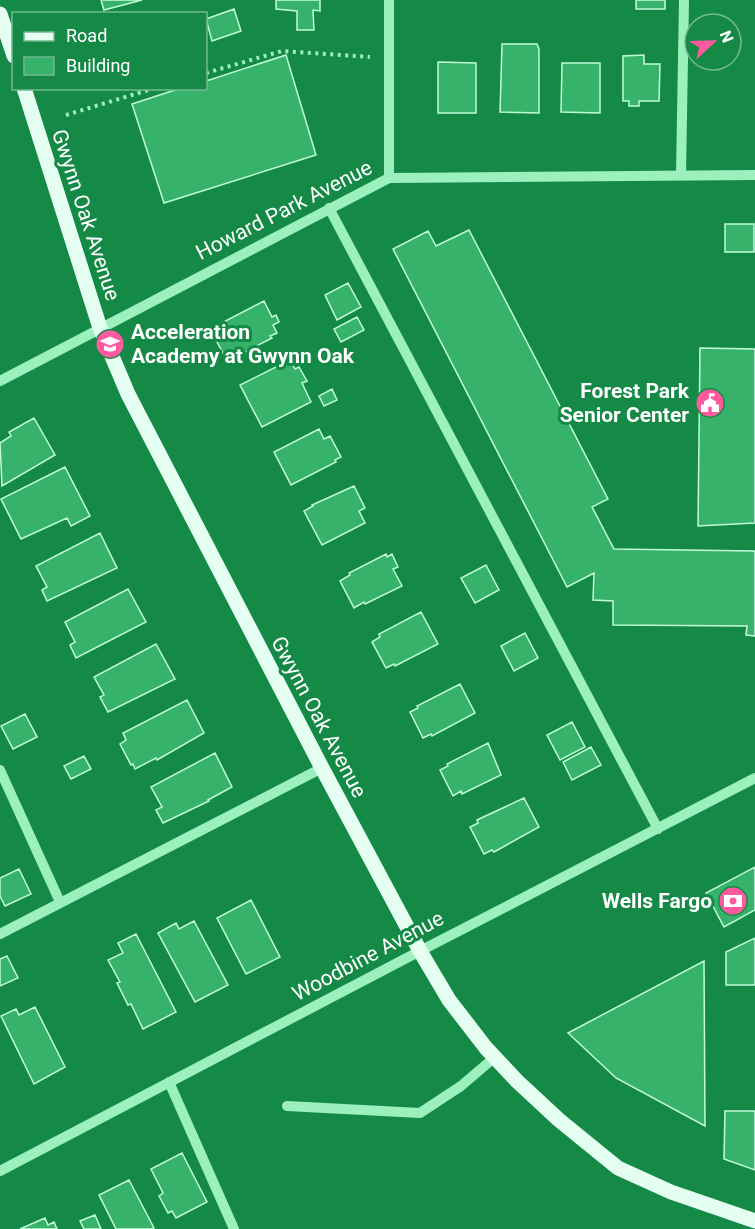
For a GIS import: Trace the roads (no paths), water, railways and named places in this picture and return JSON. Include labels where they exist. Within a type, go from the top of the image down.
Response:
[{"type":"main road","points":[[0,14],[12,50]]},
{"type":"main road","name":"Gwynn Oak Avenue","points":[[25,90],[100,328],[128,394],[322,768],[420,951],[449,1000],[495,1057],[559,1120],[618,1168],[671,1192],[755,1221]]},
{"type":"street","points":[[389,0],[389,178]]},
{"type":"street","points":[[681,175],[684,0]]},
{"type":"street","name":"Howard Park Avenue","points":[[0,381],[389,178],[755,175]]},
{"type":"street","points":[[329,208],[658,829]]},
{"type":"street","points":[[0,934],[322,768]]},
{"type":"street","points":[[0,771],[60,902]]},
{"type":"street","name":"Woodbine Avenue","points":[[0,1171],[755,778]]},
{"type":"street","points":[[287,1106],[420,1113],[461,1086],[495,1057]]},
{"type":"street","points":[[169,1082],[234,1229]]},
{"type":"place","name":"Acceleration Academy at Gwynn Oak","points":[[110,344]]},
{"type":"place","name":"Forest Park Senior Center","points":[[710,403]]},
{"type":"place","name":"Wells Fargo","points":[[733,901]]}]
